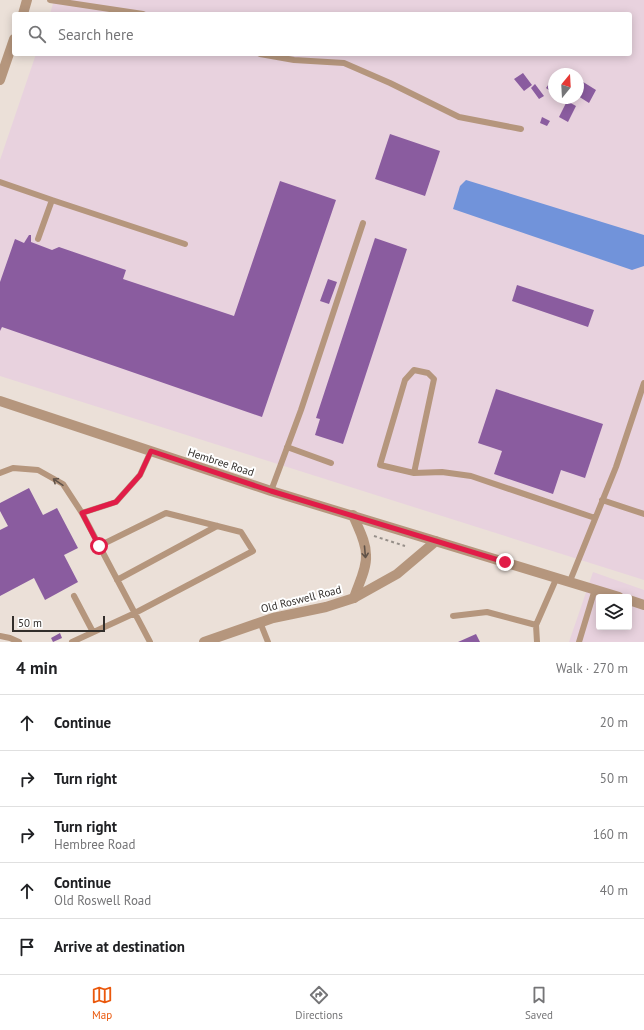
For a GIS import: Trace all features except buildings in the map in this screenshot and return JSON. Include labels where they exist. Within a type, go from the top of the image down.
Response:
[{"type":"street","points":[[24,12],[27,0]]},
{"type":"street","points":[[0,80],[12,45]]},
{"type":"street","name":"Hembree Road","points":[[0,401],[271,491],[436,541]]},
{"type":"street","points":[[353,515],[364,543],[366,555],[354,598]]},
{"type":"street","points":[[436,541],[610,594]]},
{"type":"street","name":"Old Roswell Road","points":[[204,642],[260,622],[326,607],[354,598],[398,574],[436,541]]},
{"type":"street","points":[[632,601],[644,605]]},
{"type":"lane","points":[[50,0],[130,12]]},
{"type":"lane","points":[[271,56],[294,60],[344,63],[390,83],[459,117],[521,129]]},
{"type":"lane","points":[[0,182],[185,244]]},
{"type":"lane","points":[[38,239],[52,200]]},
{"type":"lane","points":[[271,491],[363,223]]},
{"type":"lane","points":[[414,473],[434,379],[428,373],[414,370],[405,380],[380,465],[414,473],[442,472],[471,476],[595,518]]},
{"type":"lane","points":[[570,581],[602,500],[644,384]]},
{"type":"lane","points":[[287,447],[331,462]]},
{"type":"lane","points":[[82,513],[116,502],[140,475],[151,451]]},
{"type":"lane","points":[[0,473],[13,468],[38,470],[63,484],[82,513],[150,642]]},
{"type":"lane","points":[[602,500],[644,514]]},
{"type":"lane","points":[[72,642],[134,613],[253,551],[241,532],[166,513],[99,546]]},
{"type":"lane","points":[[117,580],[217,526]]},
{"type":"lane","points":[[537,642],[536,625],[557,577]]},
{"type":"lane","points":[[579,642],[595,589]]},
{"type":"lane","points":[[74,596],[93,632]]},
{"type":"lane","points":[[453,616],[487,612],[536,625]]},
{"type":"lane","points":[[260,622],[268,642]]},
{"type":"lane","points":[[0,636],[19,642]]},
{"type":"path","points":[[367,534],[405,546]]},
{"type":"shaded area","points":[[54,0],[644,0],[644,580],[0,376],[0,160],[35,56],[632,56],[632,12],[51,12]]},
{"type":"shaded area","points":[[593,572],[644,590],[644,642],[569,642]]},
{"type":"water","points":[[466,180],[644,235],[644,266],[632,270],[453,209],[460,186]]},
{"type":"route","points":[[99,546],[82,513],[116,502],[140,475],[151,451],[271,491],[505,562]]}]
